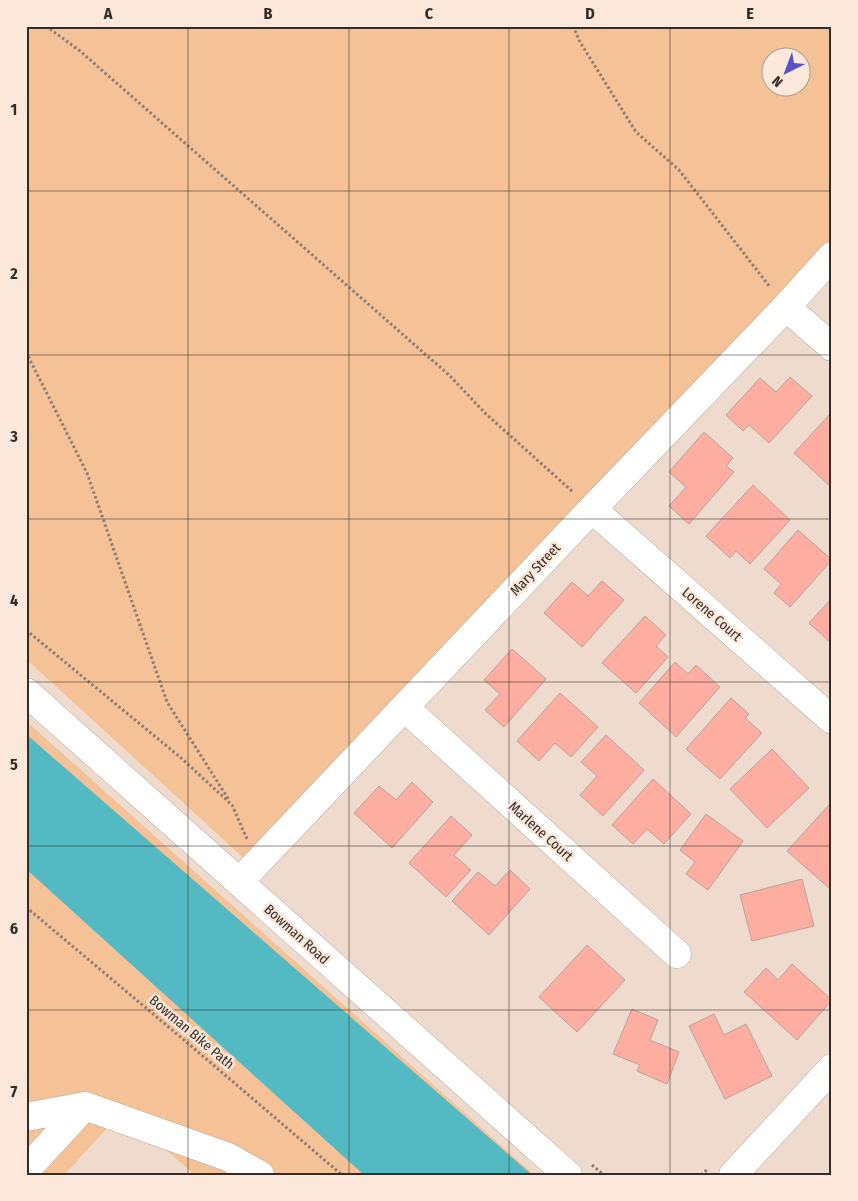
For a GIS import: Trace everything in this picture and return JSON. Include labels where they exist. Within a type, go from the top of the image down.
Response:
[{"type":"street","name":"Mary Street","points":[[239,882],[786,307],[832,256]]},
{"type":"street","points":[[786,307],[832,347]]},
{"type":"street","name":"Lorene Court","points":[[592,509],[832,720]]},
{"type":"street","name":"Bowman Road","points":[[26,692],[239,882],[577,1168]]},
{"type":"street","name":"Marlene Court","points":[[405,708],[677,954]]},
{"type":"street","points":[[733,1175],[832,1068]]},
{"type":"street","points":[[26,1116],[85,1106],[228,1157],[260,1175]]},
{"type":"street","points":[[26,1170],[85,1106]]},
{"type":"path","points":[[46,26],[80,51],[162,121],[449,375],[486,414],[592,509]]},
{"type":"path","points":[[572,26],[636,132],[680,170],[786,307]]},
{"type":"path","points":[[26,352],[87,473],[167,702],[232,805],[260,860]]},
{"type":"path","points":[[26,630],[180,757],[232,805]]},
{"type":"path","name":"Bowman Bike Path","points":[[26,906],[342,1175]]},
{"type":"path","points":[[577,1168],[604,1175]]},
{"type":"shaded area","points":[[26,26],[832,26],[832,242],[248,862],[26,659]]},
{"type":"shaded area","points":[[26,721],[534,1175],[195,1175],[122,1112],[64,1175],[26,1175]]},
{"type":"water","points":[[26,734],[532,1175],[364,1175],[26,869]]},
{"type":"building","points":[[790,377],[812,396],[769,443],[749,425],[743,431],[726,415],[760,378],[776,392]]},
{"type":"building","points":[[832,414],[832,488],[794,453]]},
{"type":"building","points":[[704,432],[733,458],[726,466],[734,472],[689,524],[669,506],[686,487],[669,472]]},
{"type":"building","points":[[753,485],[790,520],[750,564],[736,551],[730,558],[706,536]]},
{"type":"building","points":[[798,530],[832,560],[790,607],[774,593],[781,584],[764,569]]},
{"type":"building","points":[[602,581],[624,600],[582,647],[544,613],[572,582],[588,596]]},
{"type":"building","points":[[832,598],[832,644],[809,623]]},
{"type":"building","points":[[645,616],[666,635],[656,646],[668,657],[636,693],[602,663]]},
{"type":"building","points":[[512,649],[546,679],[504,727],[485,710],[500,694],[484,680]]},
{"type":"building","points":[[675,662],[688,674],[696,665],[720,687],[676,737],[639,703]]},
{"type":"building","points":[[560,693],[598,727],[571,757],[555,743],[539,761],[517,741]]},
{"type":"building","points":[[731,698],[749,714],[745,718],[762,733],[720,779],[686,749]]},
{"type":"building","points":[[606,735],[644,770],[603,816],[580,795],[597,776],[581,762]]},
{"type":"building","points":[[772,749],[809,788],[767,828],[730,789]]},
{"type":"building","points":[[653,779],[691,814],[664,844],[647,829],[633,844],[612,825]]},
{"type":"building","points":[[412,782],[433,802],[392,848],[354,813],[379,786],[396,800]]},
{"type":"building","points":[[829,805],[832,808],[832,886],[830,889],[787,851]]},
{"type":"building","points":[[706,814],[743,841],[708,890],[686,874],[695,862],[680,850]]},
{"type":"building","points":[[451,816],[472,835],[454,855],[471,870],[446,897],[409,863]]},
{"type":"building","points":[[510,870],[530,889],[489,935],[452,901],[478,872],[495,886]]},
{"type":"building","points":[[802,879],[814,926],[752,941],[740,895]]},
{"type":"building","points":[[587,945],[625,980],[577,1032],[539,997]]},
{"type":"building","points":[[792,964],[832,1000],[797,1040],[744,992],[766,968],[778,980]]},
{"type":"building","points":[[632,1009],[658,1020],[650,1040],[679,1052],[667,1084],[637,1071],[640,1065],[613,1054]]},
{"type":"building","points":[[714,1014],[724,1035],[746,1024],[772,1076],[725,1099],[689,1026]]}]
